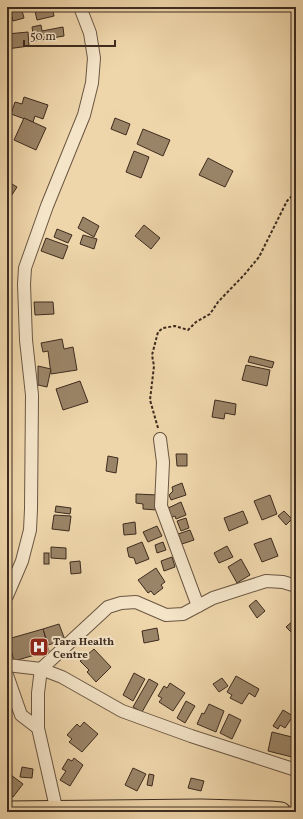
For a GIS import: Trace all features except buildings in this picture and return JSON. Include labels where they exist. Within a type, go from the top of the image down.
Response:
[{"type":"highway","points":[[7,811],[201,809],[270,810],[281,812]]},
{"type":"street","points":[[7,596],[22,561],[30,530],[32,395],[26,340],[24,284],[25,268],[47,206],[84,115],[92,83],[94,58],[90,33],[80,7]]},
{"type":"street","points":[[160,439],[163,462],[161,506],[198,606]]},
{"type":"street","points":[[57,811],[38,728],[38,693],[41,669],[108,606],[136,602],[166,615],[183,614],[213,598],[266,581],[283,582],[296,586]]},
{"type":"street","points":[[7,665],[41,669],[62,678],[122,711],[191,736],[296,770]]},
{"type":"street","points":[[7,675],[21,715],[38,728]]},
{"type":"path","points":[[160,439],[150,400],[154,366],[152,355],[158,332],[163,328],[175,326],[188,330],[196,322],[210,314],[218,302],[259,257],[287,201],[296,192]]},
{"type":"place","name":"Tara Health Centre","points":[[39,647]]}]
